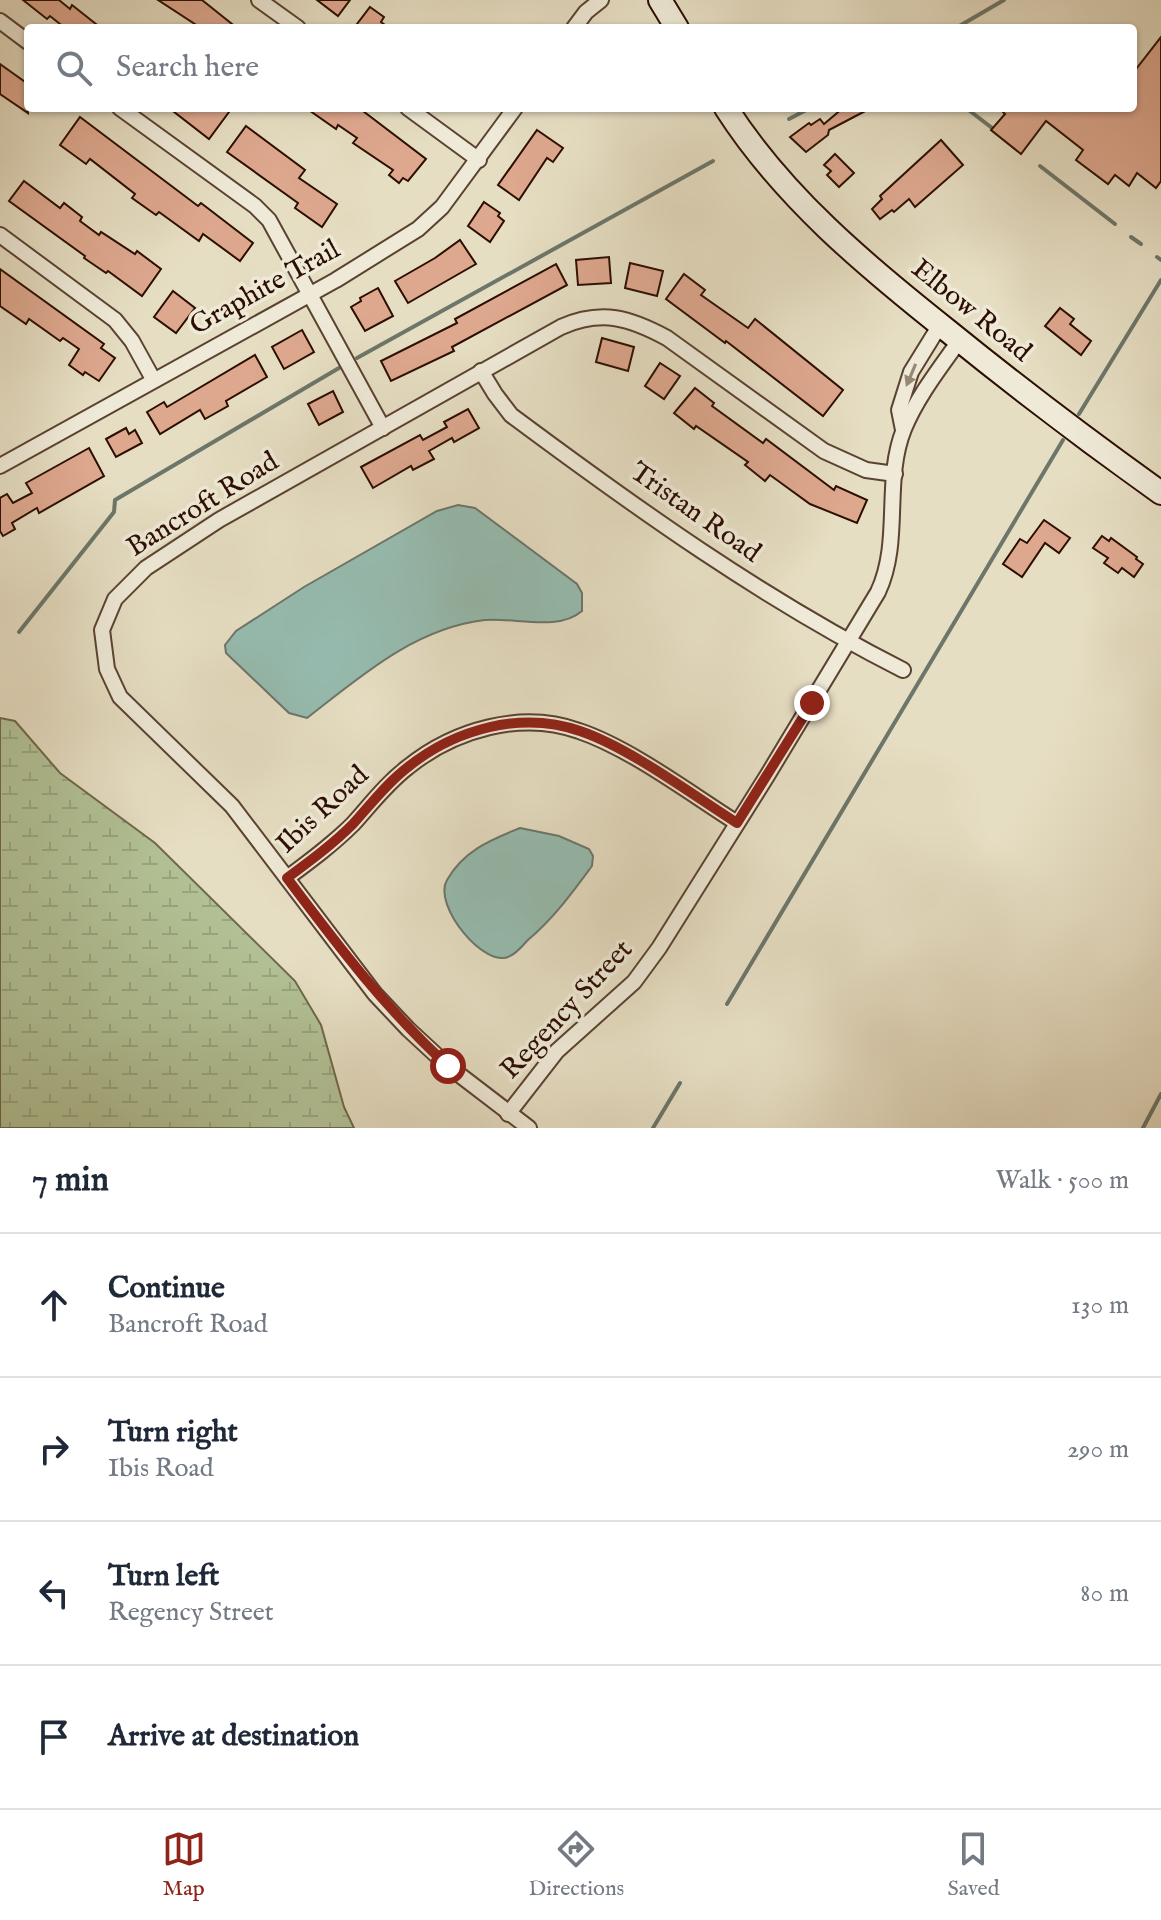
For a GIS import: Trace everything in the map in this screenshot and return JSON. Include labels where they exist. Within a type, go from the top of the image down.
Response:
[{"type":"main road","points":[[660,0],[675,24]]},
{"type":"main road","points":[[676,0],[688,24]]},
{"type":"main road","name":"Elbow Road","points":[[729,112],[816,218],[877,274],[959,341],[1161,493]]},
{"type":"main road","name":"Elbow Road","points":[[737,112],[763,156]]},
{"type":"street","points":[[259,0],[292,24]]},
{"type":"street","points":[[577,24],[601,0]]},
{"type":"street","points":[[0,21],[24,39]]},
{"type":"street","points":[[126,112],[255,206],[269,220],[383,428]]},
{"type":"street","points":[[413,112],[479,160]]},
{"type":"street","name":"Graphite Trail","points":[[0,466],[311,293],[418,229],[442,207],[512,112]]},
{"type":"street","points":[[0,235],[115,320],[132,341],[153,379]]},
{"type":"street","name":"Bancroft Road","points":[[529,1128],[448,1066],[408,1029],[367,984],[232,806],[142,722],[120,697],[107,669],[102,630],[115,599],[146,568],[219,520],[481,371],[575,321],[592,317],[629,320],[667,338],[824,451],[866,470],[895,474]]},
{"type":"street","name":"Regency Street","points":[[903,430],[899,410],[911,372],[940,325]]},
{"type":"street","name":"Regency Street","points":[[508,1114],[557,1051],[634,982],[659,948],[849,642],[878,592],[888,566],[895,474],[903,430],[959,341]]},
{"type":"street","name":"Tristan Road","points":[[481,371],[511,415],[710,557],[784,605],[903,670]]},
{"type":"street","name":"Ibis Road","points":[[287,878],[333,843],[406,768],[449,739],[484,728],[546,723],[579,731],[638,761],[737,823]]},
{"type":"green space","points":[[0,718],[15,721],[60,773],[155,843],[295,981],[321,1025],[344,1107],[354,1128],[0,1128]]},
{"type":"water","points":[[458,505],[475,508],[577,584],[582,593],[582,611],[561,621],[485,620],[435,633],[390,656],[307,718],[289,713],[226,653],[225,645],[236,631],[304,587],[437,511]]},
{"type":"water","points":[[520,828],[559,836],[589,849],[593,856],[592,866],[546,923],[515,953],[500,958],[475,945],[464,933],[454,919],[444,891],[454,870],[470,854]]},
{"type":"building","points":[[23,0],[59,0],[70,9],[72,5],[96,24],[60,24],[50,16],[47,19]]},
{"type":"building","points":[[158,0],[202,0],[232,24],[195,24]]},
{"type":"building","points":[[317,0],[350,0],[338,16]]},
{"type":"building","points":[[370,7],[384,17],[381,22],[384,24],[357,24]]},
{"type":"building","points":[[1161,37],[1161,181],[1156,188],[1137,173],[1129,186],[1115,175],[1108,184],[1076,160],[1083,150],[1046,121],[1021,154],[991,130],[1005,114],[1003,112],[1137,112],[1137,68]]},
{"type":"building","points":[[0,64],[24,81],[24,110],[0,94]]},
{"type":"building","points":[[174,112],[229,112],[209,139]]},
{"type":"building","points":[[312,112],[364,112],[426,159],[408,181],[403,178],[399,183],[389,175],[393,170],[353,143],[357,138],[338,125],[336,129]]},
{"type":"building","points":[[838,112],[863,112],[829,130],[828,135],[806,152],[790,137],[809,123],[811,125],[820,119],[824,124]]},
{"type":"building","points":[[80,117],[198,206],[201,203],[253,243],[240,261],[203,234],[199,241],[159,212],[156,215],[132,198],[135,194],[90,159],[86,164],[60,145]]},
{"type":"building","points":[[246,126],[305,170],[299,178],[337,204],[322,227],[295,208],[298,203],[227,152]]},
{"type":"building","points":[[537,130],[563,148],[553,162],[547,158],[519,200],[498,185]]},
{"type":"building","points":[[941,140],[963,165],[915,207],[909,199],[880,219],[872,209],[882,199],[880,196]]},
{"type":"building","points":[[835,154],[854,173],[839,187],[827,175],[831,171],[824,165]]},
{"type":"building","points":[[24,181],[60,208],[64,203],[82,217],[80,221],[99,235],[101,232],[135,254],[137,251],[161,269],[142,296],[84,258],[9,201]]},
{"type":"building","points":[[484,202],[500,213],[498,216],[504,221],[490,242],[468,226]]},
{"type":"building","points":[[460,240],[476,264],[408,303],[395,281]]},
{"type":"building","points":[[609,257],[611,283],[578,285],[576,260]]},
{"type":"building","points":[[630,263],[663,271],[657,296],[625,288]]},
{"type":"building","points":[[556,264],[567,285],[452,347],[454,351],[391,381],[381,361],[457,323],[455,319]]},
{"type":"building","points":[[0,269],[104,344],[101,348],[115,358],[99,381],[69,365],[79,349],[63,338],[60,341],[29,319],[26,324],[0,306]]},
{"type":"building","points":[[684,274],[705,290],[701,295],[748,328],[755,319],[843,390],[823,416],[666,299]]},
{"type":"building","points":[[378,288],[393,316],[365,331],[351,307]]},
{"type":"building","points":[[173,291],[195,308],[176,333],[154,317]]},
{"type":"building","points":[[1060,308],[1074,319],[1070,324],[1091,341],[1081,355],[1045,326]]},
{"type":"building","points":[[302,330],[314,352],[284,369],[272,347]]},
{"type":"building","points":[[602,338],[634,347],[628,371],[596,362]]},
{"type":"building","points":[[255,355],[267,377],[226,401],[228,406],[205,419],[200,410],[160,434],[147,412],[164,402],[167,407]]},
{"type":"building","points":[[660,363],[680,376],[664,399],[645,386]]},
{"type":"building","points":[[695,388],[714,403],[712,406],[763,443],[766,439],[834,490],[836,486],[867,500],[857,523],[810,504],[770,475],[765,481],[745,465],[748,462],[674,413]]},
{"type":"building","points":[[333,391],[343,412],[319,425],[308,404]]},
{"type":"building","points":[[468,409],[479,428],[429,451],[434,459],[413,470],[411,466],[373,488],[361,467],[420,435],[423,440],[447,427],[444,422]]},
{"type":"building","points":[[126,428],[129,434],[135,430],[142,443],[116,457],[106,439]]},
{"type":"building","points":[[89,448],[104,476],[39,513],[37,508],[12,523],[15,529],[3,536],[0,531],[0,498],[7,494],[13,503],[32,493],[26,483]]},
{"type":"building","points":[[1044,520],[1070,538],[1059,553],[1045,543],[1022,577],[1003,564],[1020,539],[1027,543]]},
{"type":"building","points":[[1102,536],[1109,541],[1111,538],[1143,564],[1134,577],[1122,568],[1118,573],[1104,563],[1108,558],[1093,548]]},
{"type":"waterway","points":[[963,24],[1004,0]]},
{"type":"waterway","points":[[789,119],[802,112]]},
{"type":"waterway","points":[[971,112],[996,131]]},
{"type":"waterway","points":[[357,358],[713,161]]},
{"type":"waterway","points":[[1040,166],[1115,224]]},
{"type":"waterway","points":[[1131,237],[1141,244]]},
{"type":"waterway","points":[[1157,257],[1161,260]]},
{"type":"waterway","points":[[1079,414],[1161,280]]},
{"type":"waterway","points":[[19,632],[114,512],[115,500],[339,368]]},
{"type":"waterway","points":[[727,1004],[1063,440]]},
{"type":"waterway","points":[[653,1128],[680,1083]]},
{"type":"waterway","points":[[1143,1128],[1161,1094]]},
{"type":"route","points":[[448,1066],[375,994],[287,878],[333,843],[386,786],[427,752],[449,739],[484,728],[546,723],[579,731],[638,761],[737,823],[812,703]]}]
